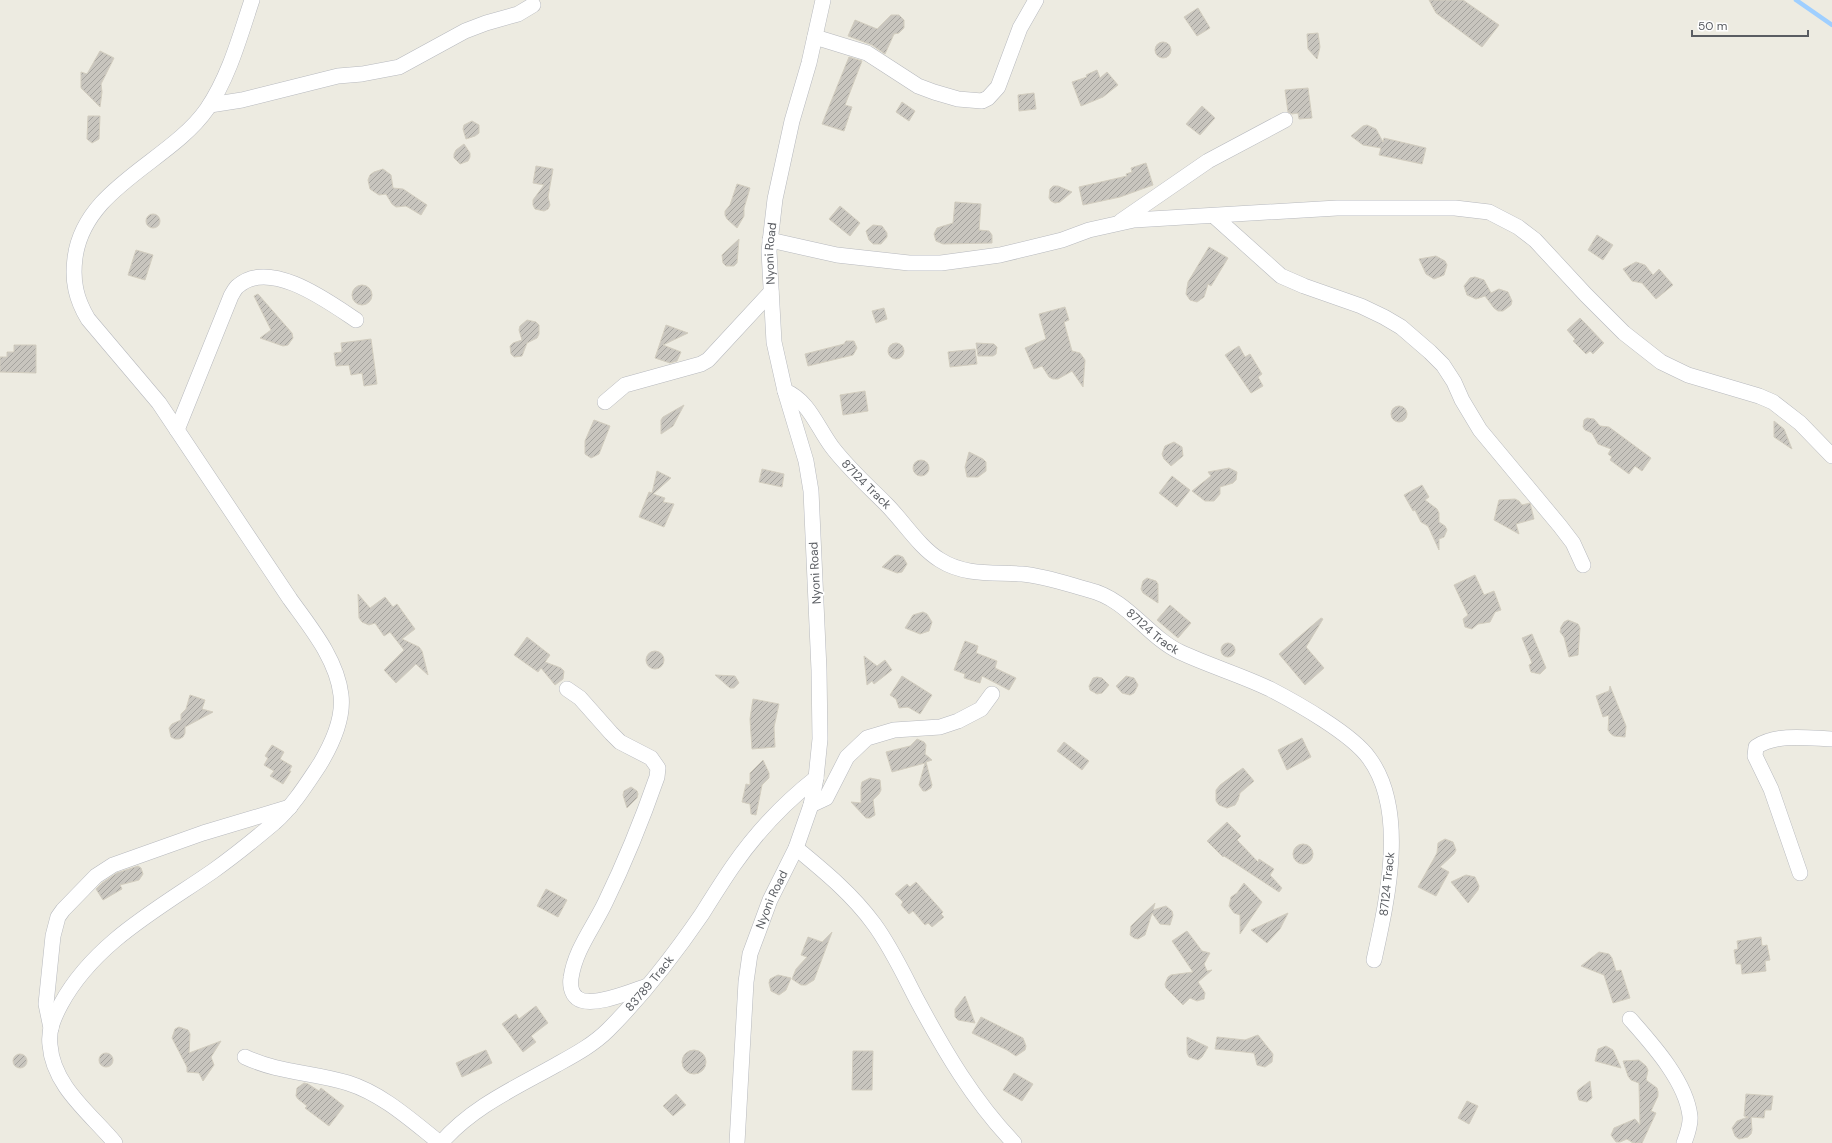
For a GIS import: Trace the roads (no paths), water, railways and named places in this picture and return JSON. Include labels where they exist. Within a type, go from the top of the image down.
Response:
[{"type":"street","points":[[50,1028],[55,1014],[66,994],[81,973],[103,950],[122,933],[215,869],[275,822],[290,807],[326,755],[339,723],[342,709],[341,694],[335,673],[325,650],[159,403],[88,319],[80,306],[75,291],[73,272],[76,251],[82,229],[93,212],[107,197],[193,126],[210,105],[225,75],[252,0]]},
{"type":"street","name":"Nyoni Road","points":[[739,1141],[746,982],[750,954],[770,900],[796,848],[811,805],[816,778],[820,739],[819,670],[811,491],[806,461],[785,391],[774,342],[770,240],[775,199],[792,120],[815,37],[822,0]]},
{"type":"street","points":[[815,37],[868,53],[918,86],[958,99],[982,101],[988,98],[998,86],[1020,28],[1036,0]]},
{"type":"street","points":[[210,105],[242,100],[338,76],[362,74],[400,67],[465,31],[486,23],[518,14],[533,5]]},
{"type":"street","points":[[1118,223],[1208,162],[1285,120]]},
{"type":"street","points":[[770,240],[837,255],[909,263],[940,263],[1000,255],[1062,240],[1118,223],[1337,208],[1455,208],[1489,212],[1518,227],[1535,240],[1591,301],[1624,333],[1656,358],[1688,375],[1759,396],[1773,402],[1800,423],[1832,456]]},
{"type":"street","points":[[1214,216],[1281,276],[1304,286],[1361,306],[1390,320],[1416,338],[1443,365],[1454,382],[1474,420],[1492,446],[1560,526],[1572,543],[1583,565]]},
{"type":"street","points":[[177,430],[230,296],[238,286],[249,280],[264,277],[279,279],[305,288],[324,298],[356,320]]},
{"type":"street","points":[[605,402],[626,385],[690,367],[708,360],[771,292]]},
{"type":"street","name":"87124 Track","points":[[785,391],[798,398],[805,405],[825,437],[845,463],[886,503],[927,549],[940,560],[964,570],[1044,577],[1092,590],[1106,596],[1118,603],[1178,651],[1271,690],[1310,712],[1348,737],[1368,756],[1380,776],[1388,805],[1391,839],[1391,870],[1385,913],[1374,960]]},
{"type":"street","points":[[567,689],[580,698],[611,734],[630,748],[651,758],[658,768],[657,777],[639,828],[601,911],[583,942],[579,952],[571,977],[573,993],[577,998],[582,1000],[596,1001],[619,996],[647,986]]},
{"type":"street","points":[[811,805],[826,798],[831,791],[847,757],[867,738],[894,730],[933,728],[958,721],[981,709],[987,704],[992,694]]},
{"type":"street","points":[[1800,873],[1771,789],[1755,756],[1756,747],[1764,742],[1797,737],[1832,739]]},
{"type":"street","name":"83789 Track","points":[[441,1143],[451,1131],[480,1108],[580,1052],[597,1040],[630,1007],[647,986],[701,915],[733,865],[752,841],[786,804],[816,778]]},
{"type":"street","points":[[115,1143],[70,1093],[59,1075],[53,1059],[46,1004],[53,936],[58,917],[96,876],[113,865],[166,848],[210,830],[290,807]]},
{"type":"street","points":[[796,848],[831,877],[852,898],[874,924],[893,955],[944,1050],[968,1088],[998,1126],[1014,1143]]},
{"type":"street","points":[[1630,1019],[1665,1060],[1679,1085],[1690,1116],[1689,1129],[1684,1143]]},
{"type":"street","points":[[245,1056],[272,1068],[320,1076],[355,1086],[373,1094],[395,1108],[441,1143]]},
{"type":"waterway","points":[[1796,0],[1832,25]]}]
